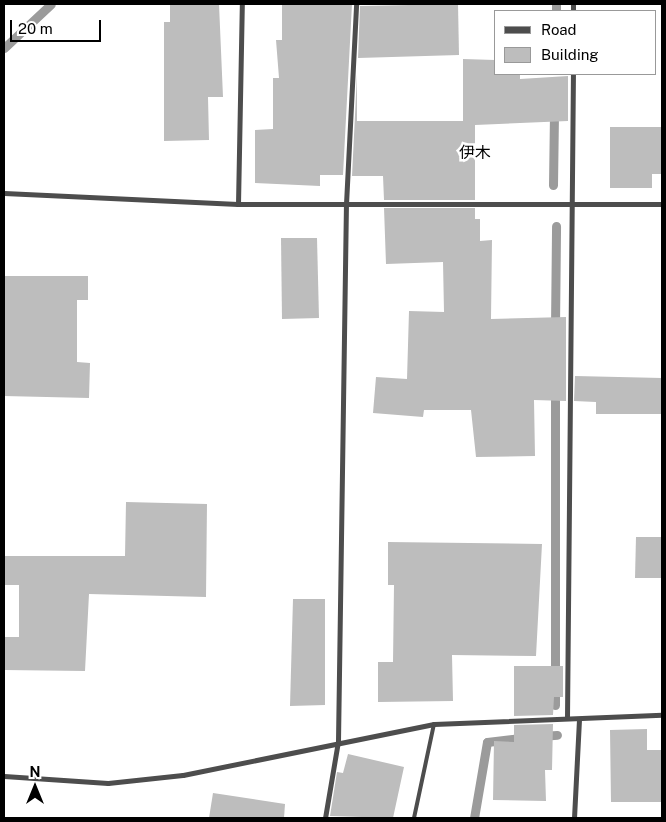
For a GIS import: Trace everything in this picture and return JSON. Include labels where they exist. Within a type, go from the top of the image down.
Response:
[{"type":"street","points":[[238,204],[242,4]]},
{"type":"street","points":[[325,818],[338,741],[346,204],[356,4]]},
{"type":"street","points":[[566,718],[573,75]]},
{"type":"street","points":[[4,193],[238,204],[572,206],[662,204]]},
{"type":"street","points":[[4,776],[108,783],[183,775],[338,741],[434,724],[662,716]]},
{"type":"street","points":[[574,818],[579,719]]},
{"type":"lane","points":[[414,818],[434,724]]},
{"type":"building","points":[[170,4],[219,4],[223,97],[208,97],[209,140],[164,141],[164,22],[170,22]]},
{"type":"building","points":[[282,4],[352,4],[343,175],[320,175],[320,186],[255,183],[255,130],[273,129],[273,78],[279,78],[276,40],[282,40]]},
{"type":"building","points":[[458,4],[459,55],[358,58],[360,6]]},
{"type":"building","points":[[463,59],[493,60],[493,75],[520,75],[520,79],[568,76],[568,121],[475,125],[475,200],[384,200],[383,176],[352,176],[357,74],[357,121],[463,121]]},
{"type":"building","points":[[610,127],[662,127],[662,174],[652,174],[652,188],[610,188]]},
{"type":"building","points":[[384,208],[475,208],[475,219],[480,219],[480,241],[492,240],[491,319],[566,317],[566,401],[534,400],[535,456],[476,457],[471,410],[424,410],[423,417],[373,413],[376,377],[407,379],[409,311],[444,312],[443,262],[386,264]]},
{"type":"building","points":[[281,238],[317,238],[319,318],[282,319]]},
{"type":"building","points":[[4,276],[88,276],[88,300],[77,300],[77,362],[90,363],[89,398],[4,396]]},
{"type":"building","points":[[575,376],[662,378],[662,414],[596,414],[596,402],[574,401]]},
{"type":"building","points":[[126,502],[207,504],[206,597],[89,594],[85,671],[4,670],[4,637],[19,637],[19,585],[4,585],[4,556],[125,556]]},
{"type":"building","points":[[636,537],[662,537],[662,578],[635,578]]},
{"type":"building","points":[[388,542],[542,544],[536,656],[452,655],[453,701],[378,702],[378,662],[393,662],[394,585],[388,585]]},
{"type":"building","points":[[293,599],[325,599],[325,705],[290,706]]},
{"type":"building","points":[[514,666],[563,666],[563,697],[554,697],[553,715],[514,716]]},
{"type":"building","points":[[553,724],[552,770],[545,770],[546,801],[493,800],[494,741],[514,742],[514,725]]},
{"type":"building","points":[[647,729],[647,750],[662,750],[662,802],[611,802],[610,730]]},
{"type":"building","points":[[348,754],[404,767],[393,818],[330,816],[337,772],[343,773]]},
{"type":"building","points":[[213,793],[285,804],[284,818],[209,818]]},
{"type":"waterway","points":[[4,48],[51,4]]},
{"type":"waterway","points":[[556,4],[556,10]]},
{"type":"waterway","points":[[553,185],[554,110]]},
{"type":"waterway","points":[[555,327],[556,226]]},
{"type":"waterway","points":[[555,390],[555,705]]},
{"type":"waterway","points":[[541,736],[557,735]]},
{"type":"waterway","points":[[474,818],[487,742],[525,737]]},
{"type":"district","name":"伊木","points":[[475,153]]}]
